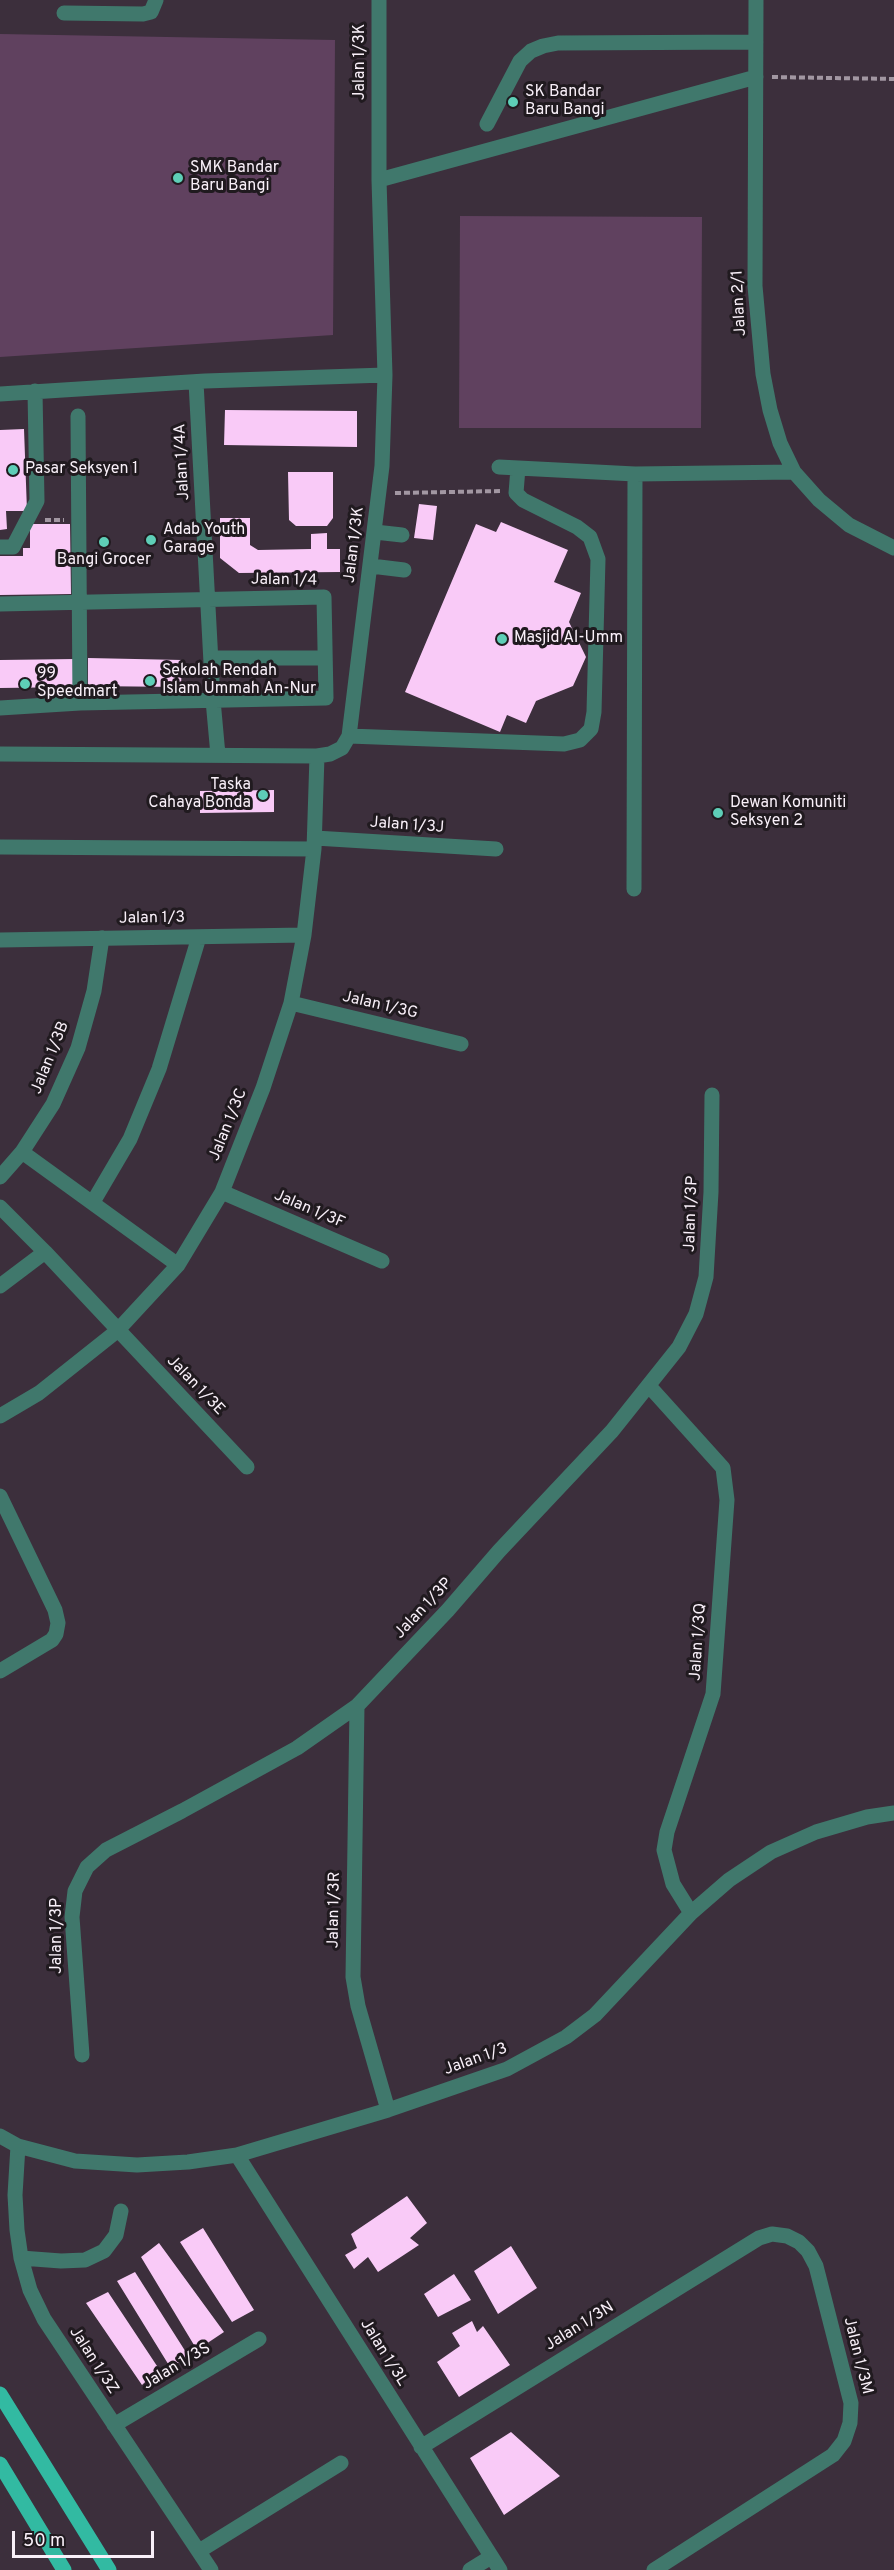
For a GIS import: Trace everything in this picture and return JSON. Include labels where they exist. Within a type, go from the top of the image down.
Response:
[{"type":"main road","points":[[0,2394],[109,2570]]},
{"type":"main road","points":[[0,2464],[64,2570]]},
{"type":"street","points":[[64,13],[143,14],[151,12],[156,0]]},
{"type":"street","name":"Jalan 1/3K","points":[[349,736],[382,466],[385,375],[379,180],[379,0]]},
{"type":"street","name":"Jalan 2/1","points":[[756,0],[755,286],[759,337],[770,410],[780,443],[794,472],[819,500],[849,525],[894,548]]},
{"type":"street","points":[[487,124],[520,62],[531,51],[543,46],[558,43],[756,42]]},
{"type":"street","points":[[379,180],[756,77]]},
{"type":"street","points":[[0,394],[196,382],[385,375]]},
{"type":"street","name":"Jalan 1/4A","points":[[196,382],[218,755]]},
{"type":"street","points":[[0,547],[13,547],[37,501],[35,391]]},
{"type":"street","points":[[78,416],[80,703]]},
{"type":"street","points":[[499,467],[635,474],[794,472]]},
{"type":"street","points":[[0,754],[317,756],[330,754],[342,748],[349,736],[564,744],[580,740],[591,729],[594,712],[598,559],[590,537],[577,527],[523,500],[516,493],[518,468]]},
{"type":"street","points":[[634,889],[635,474]]},
{"type":"street","points":[[375,532],[402,535]]},
{"type":"street","points":[[371,566],[404,570]]},
{"type":"street","name":"Jalan 1/4","points":[[0,604],[324,597],[326,698],[80,703],[0,708]]},
{"type":"street","points":[[211,658],[325,657]]},
{"type":"street","name":"Jalan 1/3C","points":[[0,1416],[39,1393],[117,1331],[178,1265],[222,1192],[263,1088],[291,1003],[304,935],[315,843],[317,756]]},
{"type":"street","name":"Jalan 1/3J","points":[[0,847],[315,843],[496,849]]},
{"type":"street","name":"Jalan 1/3","points":[[1,943],[102,938],[304,935]]},
{"type":"street","points":[[93,1202],[130,1139],[159,1069],[199,937]]},
{"type":"street","name":"Jalan 1/3B","points":[[0,1177],[22,1152],[53,1104],[78,1048],[94,992],[102,938]]},
{"type":"street","name":"Jalan 1/3G","points":[[291,1003],[461,1044]]},
{"type":"street","name":"Jalan 1/3P","points":[[82,2055],[72,1917],[75,1891],[87,1868],[106,1850],[297,1748],[357,1706],[612,1431],[650,1387],[679,1347],[696,1314],[706,1277],[711,1192],[712,1095]]},
{"type":"street","points":[[22,1152],[178,1265]]},
{"type":"street","name":"Jalan 1/3F","points":[[222,1192],[382,1261]]},
{"type":"street","name":"Jalan 1/3E","points":[[0,1207],[247,1467]]},
{"type":"street","points":[[0,1286],[45,1252]]},
{"type":"street","name":"Jalan 1/3Q","points":[[650,1387],[723,1468],[727,1500],[713,1694],[667,1832],[664,1850],[673,1884],[691,1913]]},
{"type":"street","points":[[0,1496],[51,1603],[58,1623],[55,1637],[0,1671]]},
{"type":"street","name":"Jalan 1/3R","points":[[357,1706],[353,1977],[358,2006],[388,2110]]},
{"type":"street","name":"Jalan 1/3","points":[[0,2136],[18,2146],[75,2161],[137,2165],[189,2163],[237,2155],[388,2110],[507,2070],[566,2037],[595,2014],[691,1913],[729,1880],[771,1852],[816,1832],[867,1817],[894,1812]]},
{"type":"street","name":"Jalan 1/3Z","points":[[18,2146],[15,2195],[21,2258],[30,2290],[44,2319],[211,2570]]},
{"type":"street","name":"Jalan 1/3L","points":[[237,2155],[500,2570]]},
{"type":"street","points":[[21,2258],[85,2260],[104,2251],[116,2235],[121,2211]]},
{"type":"street","name":"Jalan 1/3M","points":[[654,2570],[833,2455],[844,2441],[850,2423],[851,2403],[812,2258],[799,2242],[787,2236],[772,2234],[759,2238]]},
{"type":"street","name":"Jalan 1/3N","points":[[421,2447],[759,2238]]},
{"type":"street","name":"Jalan 1/3S","points":[[114,2425],[259,2339]]},
{"type":"street","points":[[199,2552],[341,2463]]},
{"type":"street","points":[[470,2570],[491,2557]]},
{"type":"path","points":[[756,77],[894,79]]},
{"type":"path","points":[[397,493],[504,491]]},
{"type":"path","points":[[27,521],[80,519]]},
{"type":"shaded area","name":"SMK Bandar Baru Bangi","points":[[0,34],[335,40],[333,335],[0,357]]},
{"type":"shaded area","points":[[460,216],[702,217],[701,428],[459,428]]},
{"type":"building","points":[[225,410],[357,411],[357,447],[224,445]]},
{"type":"building","name":"Pasar Seksyen 1","points":[[24,429],[27,511],[6,511],[7,529],[0,530],[0,430]]},
{"type":"building","points":[[288,472],[333,472],[333,518],[327,526],[296,526],[289,520]]},
{"type":"building","points":[[419,504],[437,506],[433,540],[414,538]]},
{"type":"building","points":[[220,518],[250,518],[250,545],[258,550],[311,549],[311,534],[327,533],[327,549],[340,549],[340,572],[239,573],[220,558]]},
{"type":"building","name":"Masjid Al-Umm","points":[[501,522],[568,550],[554,582],[581,593],[569,622],[586,657],[573,686],[536,701],[526,723],[507,715],[500,732],[405,692],[476,524],[496,532]]},
{"type":"building","points":[[30,524],[70,524],[71,594],[0,595],[0,556],[23,556],[23,548],[30,548]]},
{"type":"building","points":[[88,658],[182,660],[181,687],[88,686]]},
{"type":"building","points":[[75,659],[76,687],[0,688],[0,660]]},
{"type":"building","points":[[274,790],[274,812],[200,813],[200,791]]},
{"type":"building","points":[[407,2196],[427,2223],[410,2238],[419,2245],[378,2272],[368,2257],[354,2269],[345,2255],[357,2248],[351,2234]]},
{"type":"building","points":[[203,2228],[254,2310],[232,2322],[180,2242]]},
{"type":"building","points":[[159,2243],[224,2332],[197,2350],[141,2257]]},
{"type":"building","points":[[511,2246],[537,2288],[498,2314],[474,2271]]},
{"type":"building","points":[[135,2272],[189,2357],[170,2367],[117,2281]]},
{"type":"building","points":[[454,2274],[471,2300],[438,2317],[424,2294]]},
{"type":"building","points":[[108,2292],[159,2369],[142,2385],[86,2303]]},
{"type":"building","points":[[472,2321],[477,2332],[483,2326],[510,2365],[459,2397],[437,2362],[460,2346],[452,2333]]},
{"type":"building","points":[[511,2432],[560,2476],[504,2515],[470,2458]]},
{"type":"place","name":"SK Bandar Baru Bangi","points":[[513,102]]},
{"type":"place","name":"SMK Bandar Baru Bangi","points":[[178,178]]},
{"type":"place","name":"Pasar Seksyen 1","points":[[13,470]]},
{"type":"place","name":"Adab Youth Garage","points":[[151,540]]},
{"type":"place","name":"Bangi Grocer","points":[[104,542]]},
{"type":"place","name":"Masjid Al-Umm","points":[[502,639]]},
{"type":"place","name":"Sekolah Rendah Islam Ummah An-Nur","points":[[150,681]]},
{"type":"place","name":"99 Speedmart","points":[[25,684]]},
{"type":"place","name":"Taska Cahaya Bonda","points":[[263,795]]},
{"type":"place","name":"Dewan Komuniti Seksyen 2","points":[[718,813]]}]
